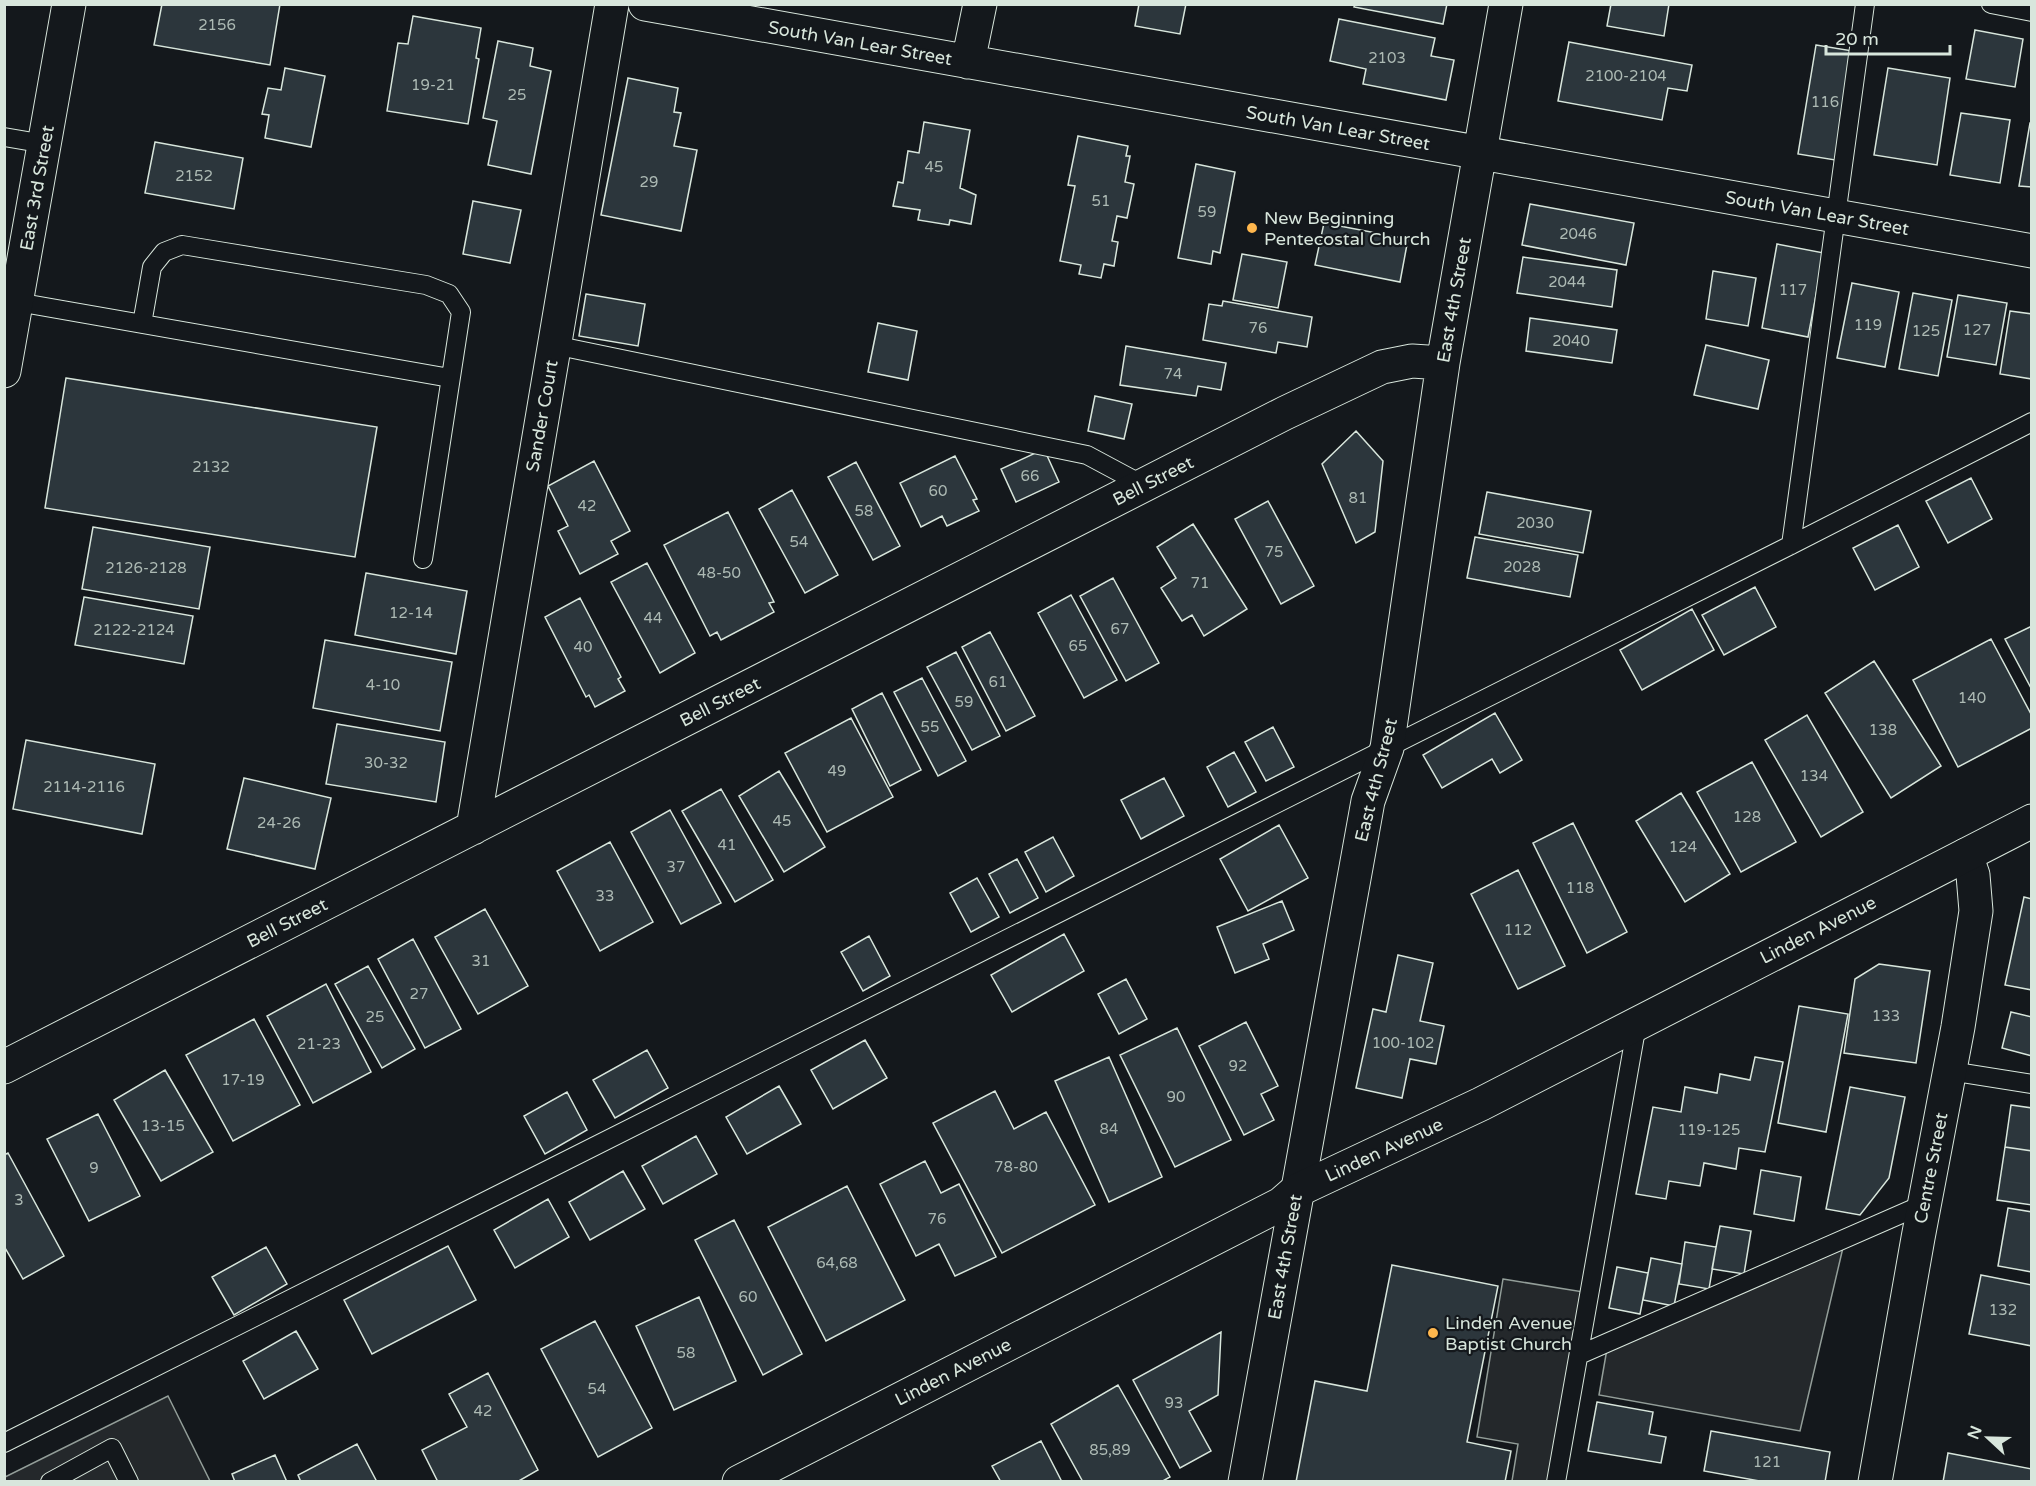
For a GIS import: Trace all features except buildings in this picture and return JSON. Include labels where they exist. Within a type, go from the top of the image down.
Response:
[{"type":"street","name":"East 3rd Street","points":[[4,371],[69,4]]},
{"type":"street","name":"Sander Court","points":[[473,828],[612,4]]},
{"type":"street","name":"South Van Lear Street","points":[[645,4],[2031,251]]},
{"type":"street","points":[[968,62],[980,4]]},
{"type":"street","name":"East 4th Street","points":[[1245,1482],[1368,801],[1387,747],[1443,363],[1506,4]]},
{"type":"street","name":"Bell Street","points":[[4,1067],[1285,413],[1382,367],[1412,361],[1443,363]]},
{"type":"street","name":"Linden Avenue","points":[[739,1482],[1281,1204],[1296,1191],[1481,1104],[2031,821]]},
{"type":"street","name":"Centre Street","points":[[1875,1482],[1950,1071],[1976,911],[1973,875],[1966,855]]},
{"type":"lane","points":[[1791,545],[1865,4]]},
{"type":"lane","points":[[1991,4],[2031,12]]},
{"type":"lane","points":[[4,137],[45,144]]},
{"type":"lane","points":[[142,324],[152,267],[164,252],[182,245],[426,285],[448,294],[461,312],[423,559]]},
{"type":"lane","points":[[17,302],[450,378]]},
{"type":"lane","points":[[554,345],[1087,455],[1143,485]]},
{"type":"lane","points":[[4,1443],[1791,545],[2031,422]]},
{"type":"lane","points":[[1556,1482],[1637,1024]]},
{"type":"lane","points":[[1950,1071],[2031,1084]]},
{"type":"lane","points":[[1579,1355],[1924,1204]]},
{"type":"lane","points":[[50,1482],[112,1448],[129,1482]]},
{"type":"shaded area","points":[[1845,1239],[1800,1431],[1599,1395],[1608,1343]]},
{"type":"shaded area","points":[[1503,1279],[1590,1293],[1556,1481],[1512,1481],[1518,1444],[1477,1437]]},
{"type":"shaded area","points":[[168,1396],[210,1481],[5,1482],[5,1477]]},
{"type":"place","name":"New Beginning Pentecostal Church","points":[[1252,228]]},
{"type":"place","name":"Linden Avenue Baptist Church","points":[[1433,1333]]}]
